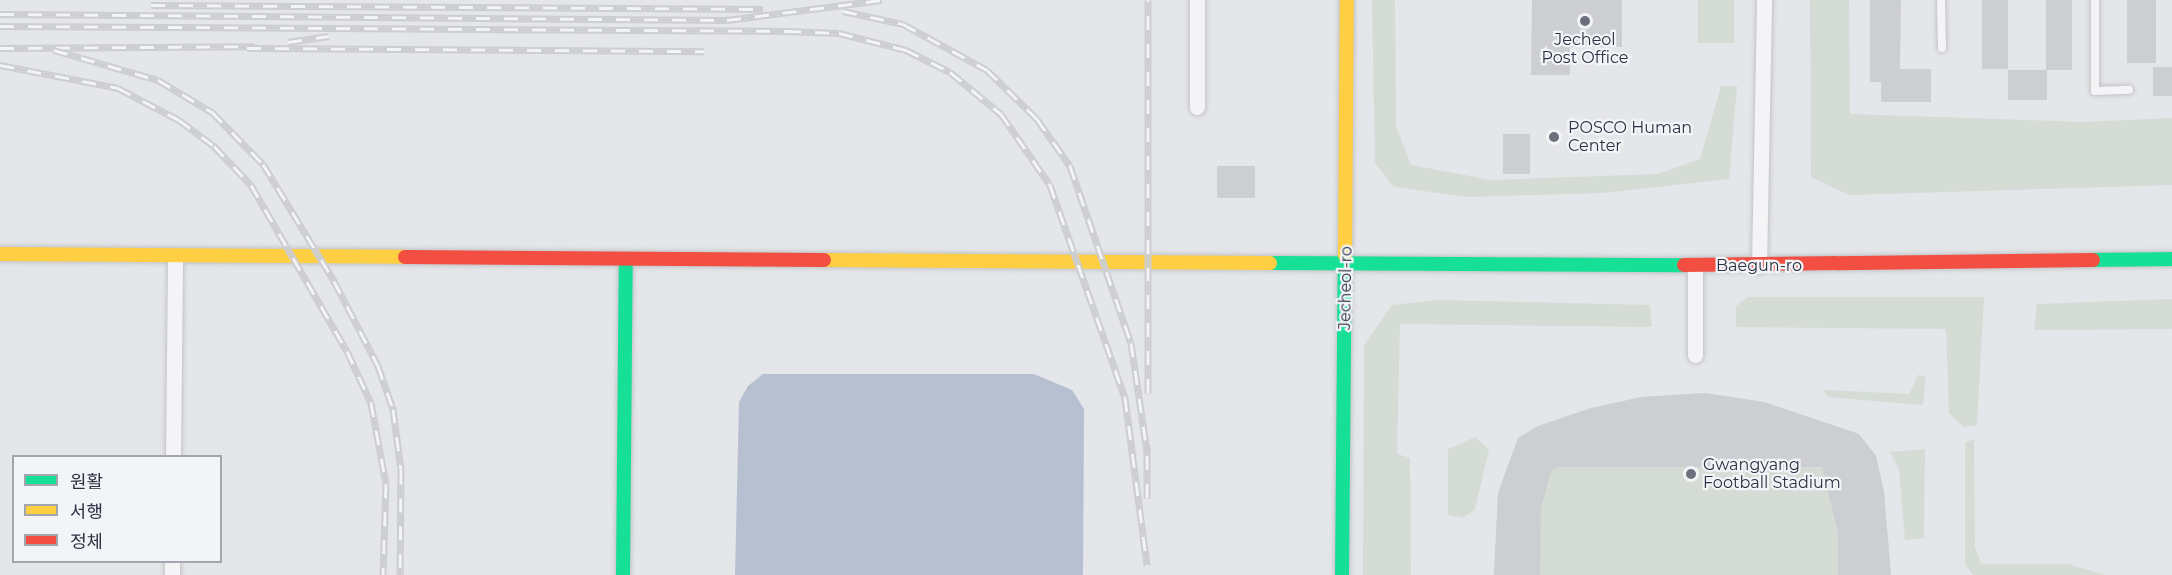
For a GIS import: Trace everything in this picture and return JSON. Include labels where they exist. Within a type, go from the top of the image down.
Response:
[{"type":"street","points":[[1197,0],[1197,107]]},
{"type":"street","name":"Jecheol-ro","points":[[1342,575],[1347,264],[1347,0]]},
{"type":"street","points":[[1759,266],[1764,0]]},
{"type":"street","name":"Baegun-ro","points":[[0,254],[1695,266],[2172,259]]},
{"type":"street","points":[[173,455],[174,255]]},
{"type":"street","points":[[623,575],[626,259]]},
{"type":"street","points":[[1695,266],[1695,355]]},
{"type":"lane","points":[[1941,0],[1942,48]]},
{"type":"lane","points":[[2095,0],[2095,91],[2129,90]]},
{"type":"shaded area","points":[[1372,0],[1395,0],[1396,126],[1411,165],[1491,180],[1658,174],[1700,159],[1721,86],[1737,86],[1729,179],[1603,193],[1468,197],[1394,187],[1375,163]]},
{"type":"shaded area","points":[[1698,0],[1734,0],[1734,43],[1698,43]]},
{"type":"shaded area","points":[[1810,0],[1849,0],[1850,114],[2084,122],[2172,118],[2172,185],[1849,195],[1811,177]]},
{"type":"shaded area","points":[[1748,297],[1984,297],[1977,425],[1964,427],[1949,413],[1946,329],[1736,327],[1736,306]]},
{"type":"shaded area","points":[[2172,299],[2172,329],[2034,330],[2037,304]]},
{"type":"shaded area","points":[[1438,300],[1650,305],[1652,327],[1400,324],[1397,454],[1410,458],[1411,575],[1363,575],[1364,345],[1392,305]]},
{"type":"shaded area","points":[[1918,375],[1926,376],[1923,405],[1828,397],[1824,390],[1909,394]]},
{"type":"shaded area","name":"Gwangyang Football Stadium","points":[[1705,393],[1764,402],[1859,434],[1876,456],[1884,492],[1891,575],[1494,575],[1498,493],[1518,438],[1538,426],[1591,408],[1642,397]]},
{"type":"shaded area","points":[[1475,437],[1489,450],[1475,509],[1463,518],[1448,515],[1448,449]]},
{"type":"shaded area","points":[[1974,439],[1975,547],[1981,564],[2068,564],[2105,575],[1973,575],[1965,564],[1965,443]]},
{"type":"shaded area","points":[[1925,449],[1924,538],[1905,540],[1899,469],[1890,452]]},
{"type":"water","points":[[763,374],[1034,374],[1072,390],[1084,409],[1083,575],[735,575],[739,402],[748,386]]},
{"type":"building","points":[[1532,0],[1622,0],[1622,47],[1570,47],[1570,75],[1531,75]]},
{"type":"building","points":[[1870,0],[1901,0],[1900,69],[1931,69],[1931,102],[1881,102],[1881,82],[1870,82]]},
{"type":"building","points":[[1982,0],[2008,0],[2008,69],[1982,69]]},
{"type":"building","points":[[2046,0],[2072,0],[2072,70],[2046,70]]},
{"type":"building","points":[[2127,0],[2156,0],[2156,63],[2127,63]]},
{"type":"building","points":[[2153,67],[2172,67],[2172,96],[2153,96]]},
{"type":"building","points":[[2008,70],[2047,70],[2047,100],[2008,100]]},
{"type":"building","points":[[1503,134],[1530,134],[1530,174],[1503,174]]},
{"type":"building","points":[[1217,166],[1255,166],[1255,198],[1217,198]]},
{"type":"building","points":[[1705,393],[1764,402],[1859,434],[1876,456],[1884,492],[1891,575],[1838,575],[1838,533],[1822,467],[1558,467],[1551,471],[1541,508],[1540,575],[1494,575],[1498,493],[1518,438],[1538,426],[1591,408],[1642,397]]},
{"type":"railway","points":[[0,14],[727,20],[882,0]]},
{"type":"railway","points":[[1148,0],[1148,393]]},
{"type":"railway","points":[[151,5],[763,9]]},
{"type":"railway","points":[[843,11],[903,24],[987,70],[1037,119],[1070,166],[1131,343],[1147,452]]},
{"type":"railway","points":[[0,26],[787,31],[839,33],[906,50],[950,72],[1001,114],[1050,185],[1125,398],[1147,566]]},
{"type":"railway","points":[[288,42],[329,36]]},
{"type":"railway","points":[[0,48],[255,46]]},
{"type":"railway","points":[[247,48],[704,51]]},
{"type":"railway","points":[[54,50],[158,80],[212,112],[263,164],[334,281],[378,366],[393,409],[401,470],[400,575]]},
{"type":"railway","points":[[0,65],[118,88],[179,120],[214,146],[251,185],[347,351],[371,403],[386,484],[383,575]]},
{"type":"railway","points":[[1147,444],[1147,498]]},
{"type":"traffic: fast","points":[[1342,575],[1345,255]]},
{"type":"traffic: fast","points":[[623,575],[626,259]]},
{"type":"traffic: fast","points":[[2093,260],[2172,259]]},
{"type":"traffic: fast","points":[[1270,263],[1684,265]]},
{"type":"traffic: slow","points":[[1345,255],[1347,0]]},
{"type":"traffic: slow","points":[[0,254],[405,257]]},
{"type":"traffic: slow","points":[[824,260],[1270,263]]},
{"type":"traffic: jam","points":[[405,257],[824,260]]},
{"type":"traffic: jam","points":[[1684,265],[2093,260]]},
{"type":"place","name":"Jecheol Post Office","points":[[1585,21]]},
{"type":"place","name":"POSCO Human Center","points":[[1554,137]]},
{"type":"place","name":"Gwangyang Football Stadium","points":[[1691,474]]}]
